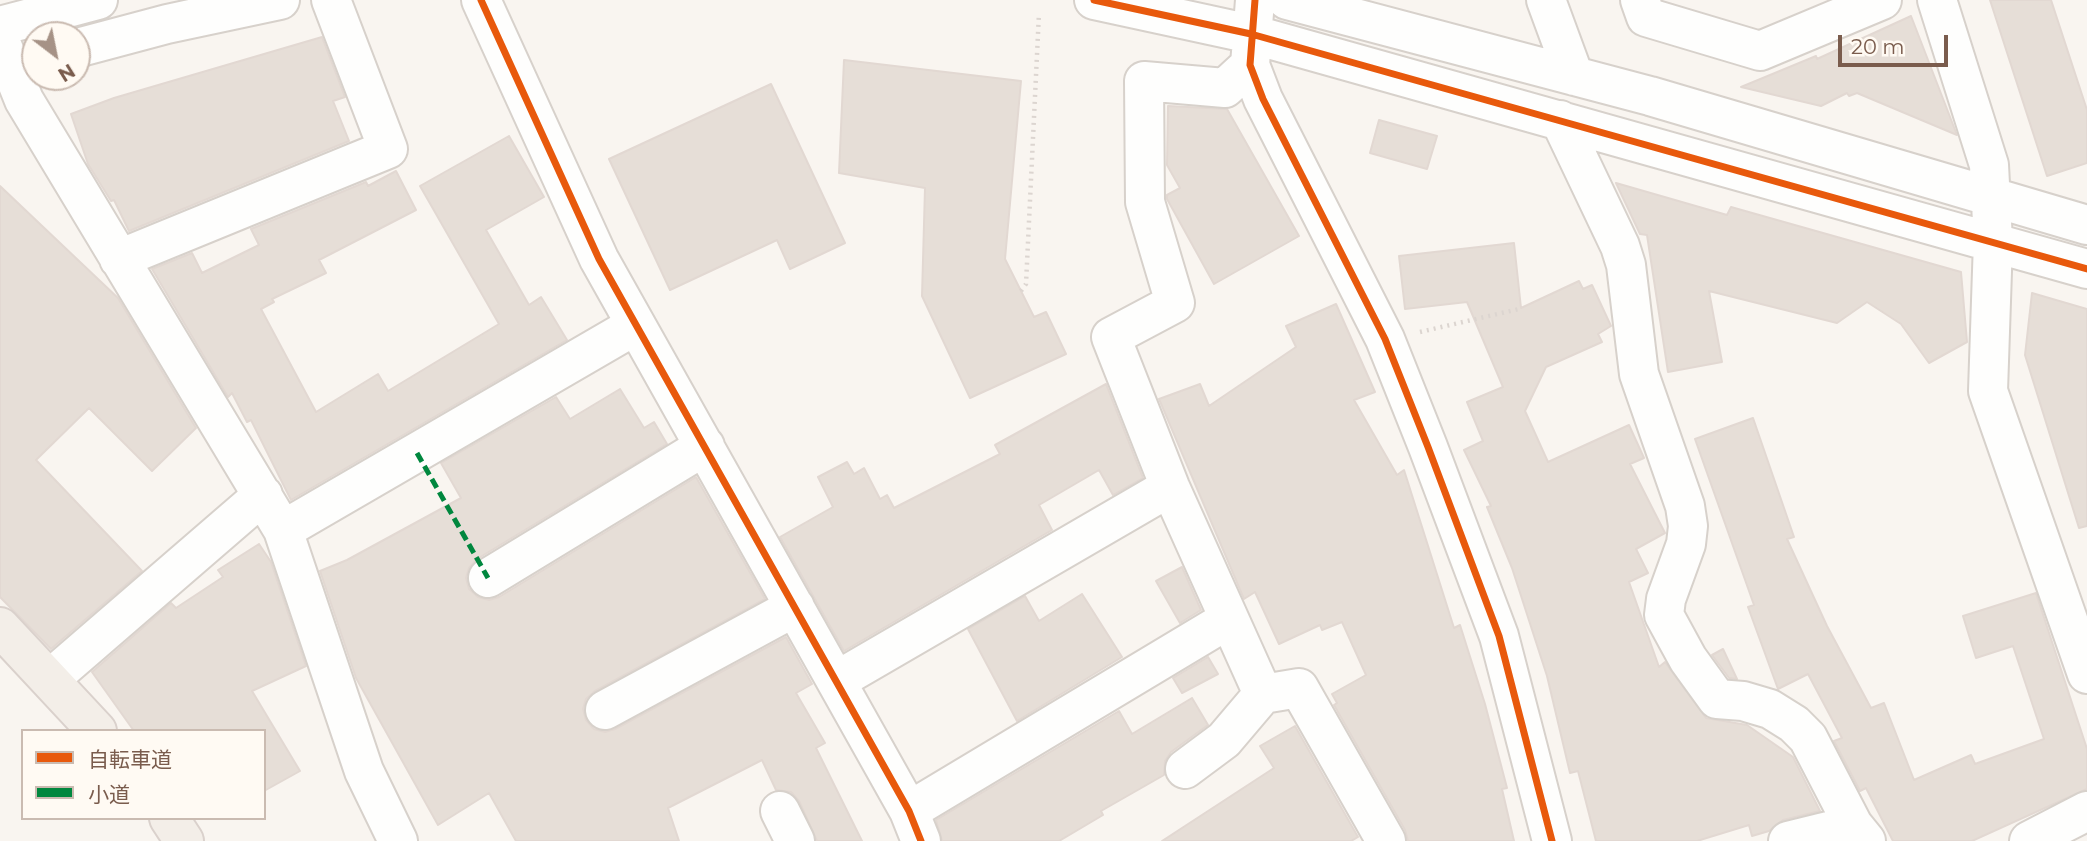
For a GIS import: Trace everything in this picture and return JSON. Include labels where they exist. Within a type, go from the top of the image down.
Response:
[{"type":"main road","points":[[0,627],[95,729]]},
{"type":"main road","points":[[170,820],[184,841]]},
{"type":"street","points":[[0,26],[98,0]]},
{"type":"street","points":[[91,44],[167,24],[280,0]]},
{"type":"street","points":[[120,259],[388,149],[331,0]]},
{"type":"street","points":[[481,0],[599,259],[915,826],[1229,619]]},
{"type":"street","points":[[1094,0],[1252,33],[2087,269]]},
{"type":"street","points":[[1287,0],[1574,76],[2087,225]]},
{"type":"street","points":[[1546,0],[1574,76]]},
{"type":"street","points":[[1640,0],[1646,17],[1760,51],[1882,0]]},
{"type":"street","points":[[1937,0],[1989,165],[1993,198],[1993,241],[1988,391],[2087,674]]},
{"type":"street","points":[[1252,33],[1263,99],[1385,339],[1499,636],[1552,841]]},
{"type":"street","points":[[1252,33],[1225,88],[1144,81],[1145,202],[1175,303],[1111,337],[1170,487],[1263,694]]},
{"type":"street","points":[[11,60],[24,100],[283,530],[364,771],[398,841]]},
{"type":"street","points":[[1560,120],[1620,246],[1626,265],[1639,374],[1685,506],[1688,526],[1686,544],[1665,600],[1664,615],[1688,659],[1717,699],[1744,701],[1770,709],[1794,724],[1808,738],[1859,833],[1788,841]]},
{"type":"street","points":[[283,530],[636,325]]},
{"type":"street","points":[[488,578],[705,446]]},
{"type":"street","points":[[836,681],[1170,487]]},
{"type":"street","points":[[50,679],[263,495]]},
{"type":"street","points":[[605,710],[795,607]]},
{"type":"street","points":[[1185,769],[1224,740],[1263,694],[1299,688],[1386,841]]},
{"type":"street","points":[[2029,841],[2087,811]]},
{"type":"path","points":[[1021,291],[1026,284],[1039,13]]},
{"type":"path","points":[[1385,339],[1519,310]]},
{"type":"building","points":[[1990,0],[2051,0],[2087,110],[2087,163],[2047,176]]},
{"type":"building","points":[[1911,16],[1957,135],[1857,93],[1849,96],[1847,93],[1821,106],[1741,87],[1816,56],[1817,59]]},
{"type":"building","points":[[322,37],[345,97],[333,101],[349,141],[129,231],[114,200],[111,201],[88,164],[71,114],[114,98]]},
{"type":"building","points":[[844,60],[1021,81],[1005,259],[1034,317],[1046,312],[1066,354],[970,398],[922,296],[925,188],[839,173]]},
{"type":"building","points":[[771,84],[845,243],[790,269],[777,240],[670,290],[609,159]]},
{"type":"building","points":[[1168,106],[1227,109],[1299,236],[1214,284],[1167,199],[1167,195],[1180,188],[1167,165]]},
{"type":"building","points":[[1379,120],[1437,136],[1427,169],[1370,153]]},
{"type":"building","points":[[509,136],[544,197],[486,230],[529,305],[541,297],[567,340],[291,500],[251,420],[247,422],[232,393],[228,397],[152,269],[192,253],[202,273],[259,245],[251,229],[366,182],[368,186],[396,171],[416,210],[319,260],[326,273],[272,299],[274,302],[261,309],[316,412],[378,374],[388,391],[499,324],[420,186]]},
{"type":"building","points":[[1616,183],[1727,215],[1731,207],[1961,272],[1967,342],[1929,363],[1901,324],[1867,302],[1837,323],[1709,291],[1722,362],[1668,372],[1647,235],[1640,234]]},
{"type":"building","points":[[0,186],[118,298],[196,428],[152,471],[89,408],[36,460],[142,571],[51,649],[0,597]]},
{"type":"building","points":[[1514,243],[1521,308],[1579,281],[1583,289],[1592,285],[1611,326],[1598,334],[1602,342],[1546,367],[1525,411],[1548,462],[1629,425],[1644,458],[1630,464],[1665,533],[1636,549],[1648,573],[1629,582],[1659,667],[1665,662],[1706,718],[1747,725],[1793,757],[1820,811],[1783,820],[1769,831],[1752,836],[1749,825],[1697,841],[1596,841],[1578,771],[1570,773],[1547,676],[1512,568],[1487,507],[1491,506],[1464,450],[1483,441],[1467,402],[1503,387],[1467,302],[1405,309],[1399,256]]},
{"type":"building","points":[[2032,293],[2087,309],[2087,526],[2079,528],[2025,355]]},
{"type":"building","points":[[1336,304],[1375,392],[1354,400],[1397,475],[1404,470],[1454,628],[1460,625],[1485,704],[1507,788],[1502,789],[1514,841],[1408,841],[1405,830],[1334,705],[1337,703],[1332,694],[1366,675],[1342,622],[1322,630],[1320,625],[1279,644],[1255,592],[1244,599],[1159,399],[1200,384],[1209,406],[1296,347],[1286,326]]},
{"type":"building","points":[[1106,384],[1143,478],[1113,495],[1099,470],[1039,505],[1052,530],[844,651],[780,537],[833,507],[818,477],[847,462],[854,474],[864,468],[880,499],[887,495],[894,508],[1000,454],[995,445]]},
{"type":"building","points":[[620,389],[644,428],[654,422],[667,444],[477,559],[469,568],[466,578],[469,589],[478,597],[489,600],[499,597],[696,477],[765,599],[595,691],[586,699],[583,709],[586,720],[594,729],[605,732],[615,729],[786,637],[812,684],[796,693],[825,743],[816,748],[862,841],[817,841],[799,801],[791,792],[776,790],[762,760],[668,808],[679,841],[516,841],[489,793],[438,825],[356,678],[320,571],[347,560],[461,498],[441,463],[556,397],[570,419]]},
{"type":"building","points":[[1753,418],[1794,537],[1787,539],[1827,626],[1871,708],[1884,703],[1914,780],[1971,755],[1975,764],[2044,739],[2013,646],[1976,658],[1963,616],[2036,593],[2087,749],[2087,789],[1972,841],[1893,841],[1866,788],[1860,791],[1834,741],[1842,738],[1808,674],[1778,689],[1748,607],[1754,605],[1695,439]]},
{"type":"building","points":[[259,544],[271,562],[306,666],[252,691],[300,771],[266,790],[266,729],[133,729],[92,672],[171,603],[176,608],[223,577],[218,570]]},
{"type":"building","points":[[1182,567],[1201,610],[1180,623],[1156,581]]},
{"type":"building","points":[[1082,594],[1122,657],[1017,721],[968,629],[1025,596],[1039,621]]},
{"type":"building","points":[[1723,649],[1737,679],[1729,678],[1712,655]]},
{"type":"building","points":[[1208,657],[1218,674],[1182,693],[1173,678]]},
{"type":"building","points":[[1192,698],[1208,725],[1171,752],[1165,761],[1164,775],[1101,811],[1103,815],[1059,841],[942,841],[936,820],[1119,711],[1132,734]]},
{"type":"building","points":[[1295,726],[1358,837],[1351,841],[1162,841],[1274,768],[1260,746]]},
{"type":"marked path","points":[[417,453],[488,578]]},
{"type":"cycle path","points":[[481,0],[599,259],[909,811],[921,841]]},
{"type":"cycle path","points":[[1094,0],[1251,34],[2087,269]]},
{"type":"cycle path","points":[[1255,0],[1250,65],[1263,99],[1385,339],[1428,447],[1499,636],[1552,841]]}]
